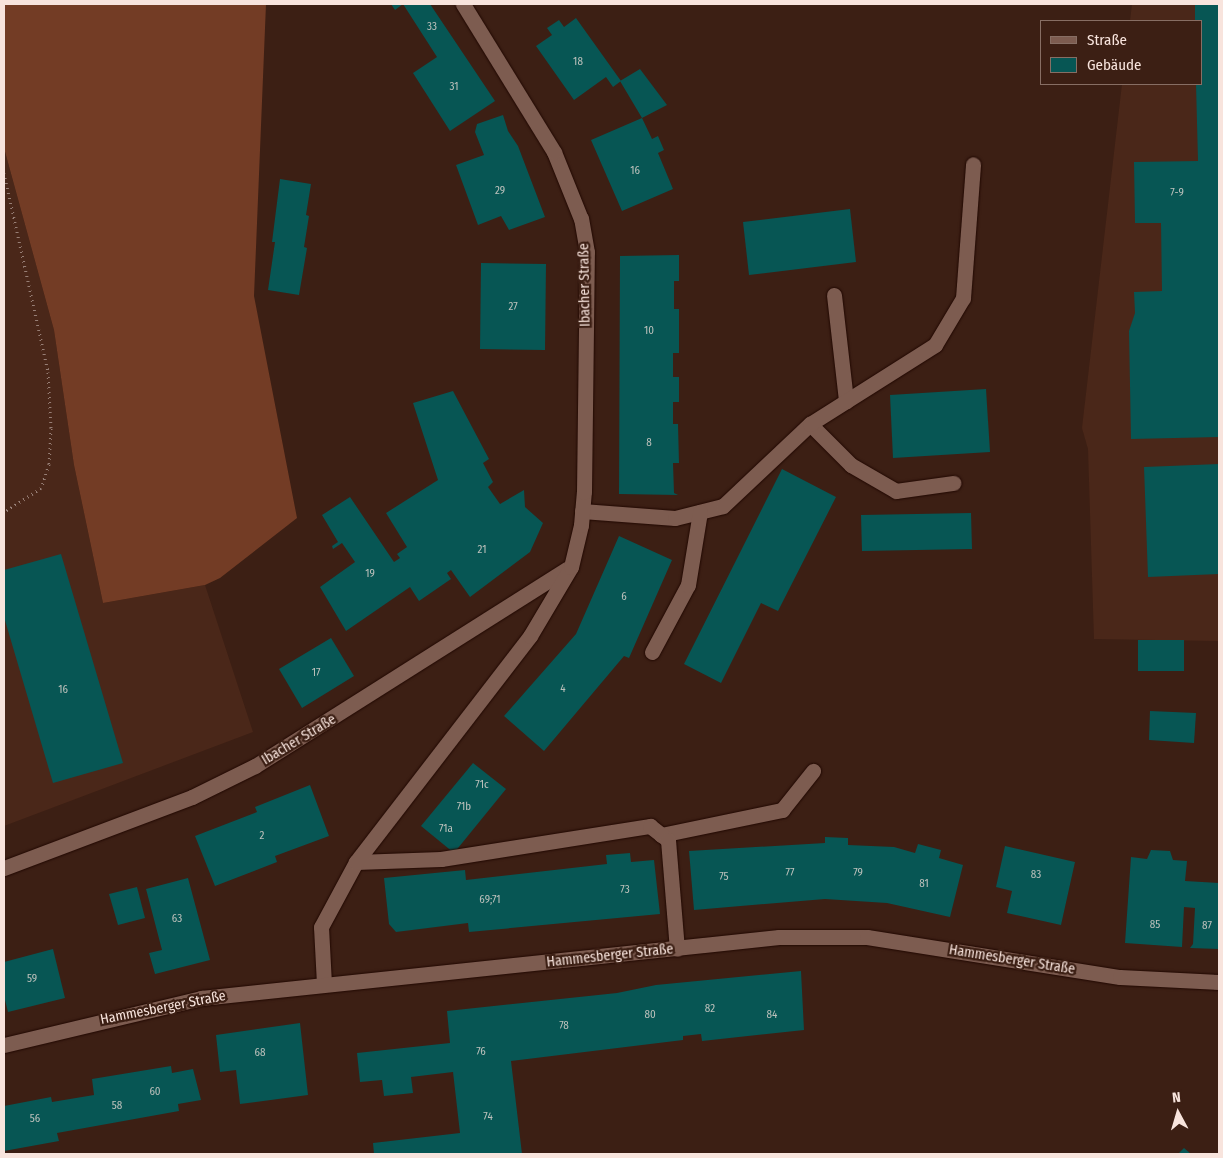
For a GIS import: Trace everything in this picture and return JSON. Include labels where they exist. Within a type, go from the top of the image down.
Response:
[{"type":"street","name":"Ibacher Straße","points":[[324,984],[321,928],[356,862],[530,636],[571,567],[582,511],[587,252],[581,219],[554,152],[463,4]]},
{"type":"street","points":[[582,511],[675,518],[723,506],[810,424],[935,345],[963,298],[973,164]]},
{"type":"street","points":[[834,295],[846,401]]},
{"type":"street","points":[[810,424],[851,465],[896,491],[954,483]]},
{"type":"street","points":[[652,652],[688,585],[700,512]]},
{"type":"street","name":"Ibacher Straße","points":[[4,868],[184,800],[255,766],[571,567]]},
{"type":"street","points":[[661,834],[782,810],[813,771]]},
{"type":"street","points":[[356,862],[441,859],[650,826],[668,840],[677,949]]},
{"type":"street","name":"Hammesberger Straße","points":[[4,1045],[201,998],[779,937],[867,937],[1120,977],[1219,982]]},
{"type":"path","points":[[4,173],[48,372],[51,428],[49,464],[41,488],[4,512]]},
{"type":"shaded area","points":[[4,4],[266,4],[254,296],[297,518],[220,578],[205,585],[103,603],[74,465],[54,330],[4,148]]},
{"type":"shaded area","points":[[1132,4],[1219,4],[1219,641],[1094,639],[1088,449],[1082,428],[1122,85],[1203,85],[1203,20],[1130,20]]},
{"type":"shaded area","points":[[4,148],[54,330],[74,465],[103,603],[205,585],[253,732],[4,826]]},
{"type":"building","points":[[391,4],[403,4],[395,10]]},
{"type":"building","points":[[403,4],[430,4],[495,101],[450,131],[413,73],[437,57]]},
{"type":"building","points":[[1195,4],[1219,4],[1219,437],[1131,439],[1129,331],[1135,313],[1134,292],[1162,291],[1161,223],[1135,223],[1134,162],[1198,161],[1196,85],[1203,85],[1203,20],[1195,20]]},
{"type":"building","points":[[576,18],[621,81],[613,87],[606,77],[574,100],[536,46],[552,35],[547,28],[559,20],[564,27]]},
{"type":"building","points":[[640,69],[667,105],[642,118],[620,81]]},
{"type":"building","points":[[503,115],[508,131],[518,146],[545,217],[509,230],[501,216],[478,225],[456,165],[484,155],[475,132],[477,124]]},
{"type":"building","points":[[642,118],[652,139],[658,136],[664,150],[658,153],[673,189],[622,211],[591,140]]},
{"type":"building","points":[[280,179],[311,184],[306,215],[309,216],[304,247],[307,248],[299,295],[268,290],[275,242],[272,242]]},
{"type":"building","points":[[850,209],[856,262],[749,275],[743,222]]},
{"type":"building","points":[[679,255],[679,281],[674,281],[674,309],[679,309],[679,353],[673,353],[673,377],[679,377],[679,402],[673,402],[673,424],[678,424],[679,463],[673,463],[674,493],[678,495],[619,494],[620,256]]},
{"type":"building","points":[[481,263],[546,264],[545,350],[480,349]]},
{"type":"building","points":[[986,389],[990,452],[893,458],[890,395]]},
{"type":"building","points":[[453,391],[489,459],[483,463],[493,482],[488,487],[500,504],[524,490],[525,507],[543,523],[530,552],[470,597],[451,570],[447,573],[451,579],[419,601],[410,587],[346,631],[320,587],[355,562],[342,543],[333,549],[332,546],[338,542],[322,515],[350,497],[394,562],[400,558],[397,554],[407,547],[386,513],[438,480],[413,403]]},
{"type":"building","points":[[1219,464],[1219,574],[1148,577],[1144,467]]},
{"type":"building","points":[[782,469],[836,497],[778,611],[761,603],[721,683],[684,664]]},
{"type":"building","points":[[971,513],[972,549],[862,551],[861,515]]},
{"type":"building","points":[[619,536],[672,560],[629,658],[624,656],[544,751],[504,716],[576,634]]},
{"type":"building","points":[[61,554],[123,763],[53,783],[4,617],[4,570]]},
{"type":"building","points":[[331,638],[354,676],[302,708],[279,669]]},
{"type":"building","points":[[1138,640],[1184,640],[1184,671],[1138,671]]},
{"type":"building","points":[[1150,711],[1196,713],[1194,743],[1149,740]]},
{"type":"building","points":[[473,763],[506,789],[454,853],[421,826]]},
{"type":"building","points":[[310,785],[329,836],[275,856],[277,862],[215,886],[195,836],[257,812],[255,807]]},
{"type":"building","points":[[825,837],[848,838],[848,845],[894,847],[915,853],[918,844],[941,850],[939,858],[963,865],[950,917],[887,903],[825,899],[694,910],[689,851],[825,843]]},
{"type":"building","points":[[1005,846],[1075,862],[1061,925],[1007,913],[1012,891],[996,887]]},
{"type":"building","points":[[1151,850],[1170,851],[1173,860],[1187,861],[1185,881],[1219,883],[1219,949],[1190,948],[1193,944],[1195,908],[1184,907],[1182,947],[1125,943],[1131,857],[1147,859]]},
{"type":"building","points":[[630,853],[631,862],[654,860],[660,914],[469,932],[468,923],[396,932],[389,924],[384,878],[465,870],[466,880],[607,864],[606,855]]},
{"type":"building","points":[[188,878],[210,960],[155,974],[149,953],[162,950],[146,889]]},
{"type":"building","points":[[137,887],[145,918],[118,925],[109,894]]},
{"type":"building","points":[[53,949],[65,998],[8,1012],[4,996],[4,962]]},
{"type":"building","points":[[801,971],[804,1030],[702,1041],[701,1034],[683,1036],[683,1040],[511,1061],[522,1154],[374,1154],[373,1143],[460,1133],[453,1072],[411,1077],[413,1093],[384,1096],[382,1080],[360,1082],[357,1053],[450,1043],[447,1011],[617,993],[656,985]]},
{"type":"building","points":[[300,1023],[308,1095],[240,1104],[236,1070],[220,1072],[216,1035]]},
{"type":"building","points":[[171,1066],[172,1073],[193,1069],[201,1100],[178,1104],[179,1111],[57,1133],[59,1141],[4,1151],[4,1106],[51,1097],[52,1102],[94,1095],[92,1079]]},
{"type":"building","points":[[1184,1148],[1191,1154],[1178,1154]]}]
